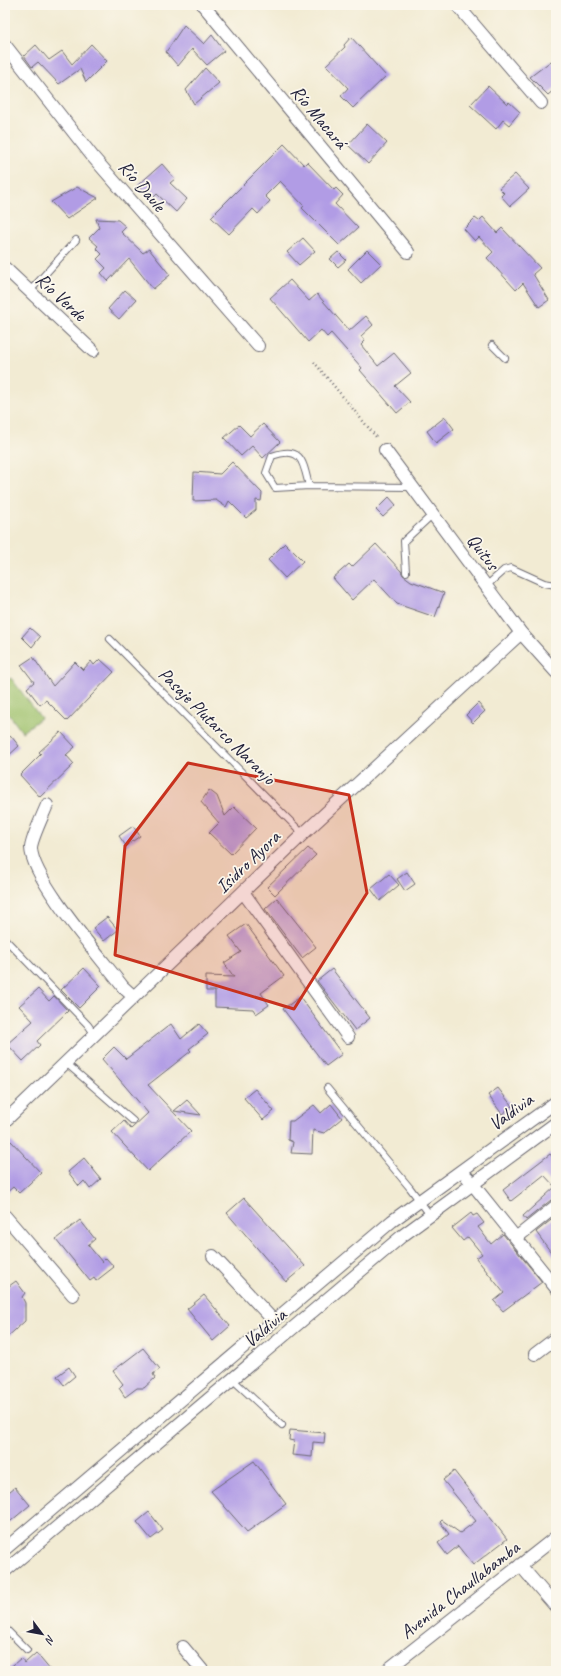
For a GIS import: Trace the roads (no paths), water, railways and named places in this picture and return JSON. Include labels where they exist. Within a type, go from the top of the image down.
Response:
[{"type":"street","name":"Río Macará","points":[[203,5],[408,252]]},
{"type":"street","points":[[457,5],[541,103]]},
{"type":"street","name":"Río Daule","points":[[5,45],[93,157],[258,346]]},
{"type":"street","name":"Río Verde","points":[[5,268],[94,351]]},
{"type":"street","name":"Quitus","points":[[385,450],[521,633],[556,672]]},
{"type":"street","name":"Isidro Ayora","points":[[5,1121],[303,834],[521,633]]},
{"type":"street","points":[[47,805],[31,848],[35,866],[47,887],[124,987],[134,997]]},
{"type":"street","points":[[243,892],[348,1037]]},
{"type":"street","name":"Valdivia","points":[[5,1548],[392,1221],[556,1102]]},
{"type":"street","name":"Valdivia","points":[[5,1571],[402,1236],[556,1123]]},
{"type":"street","points":[[461,1170],[516,1238],[554,1281]]},
{"type":"street","points":[[516,1238],[556,1206]]},
{"type":"street","points":[[5,1216],[73,1295]]},
{"type":"street","points":[[213,1256],[274,1321]]},
{"type":"street","points":[[535,1354],[556,1338]]},
{"type":"street","points":[[212,1374],[228,1383]]},
{"type":"street","name":"Avenida Chaullabamba","points":[[386,1671],[556,1537]]},
{"type":"street","points":[[520,1564],[556,1607]]},
{"type":"street","points":[[183,1647],[203,1671]]},
{"type":"lane","points":[[29,292],[76,240]]},
{"type":"lane","points":[[492,345],[505,358]]},
{"type":"lane","points":[[309,486],[303,461],[295,454],[284,451],[272,456],[266,472],[275,488],[309,486],[412,487]]},
{"type":"lane","points":[[406,572],[404,541],[433,514]]},
{"type":"lane","points":[[486,586],[504,570],[511,568],[544,583],[556,585]]},
{"type":"lane","name":"Pasaje Plutarco Naranjo","points":[[110,639],[303,834]]},
{"type":"lane","points":[[5,939],[88,1025],[95,1035]]},
{"type":"lane","points":[[66,1063],[133,1121]]},
{"type":"lane","points":[[327,1088],[430,1215]]},
{"type":"lane","points":[[228,1383],[282,1425]]},
{"type":"lane","points":[[5,1628],[27,1650]]}]
